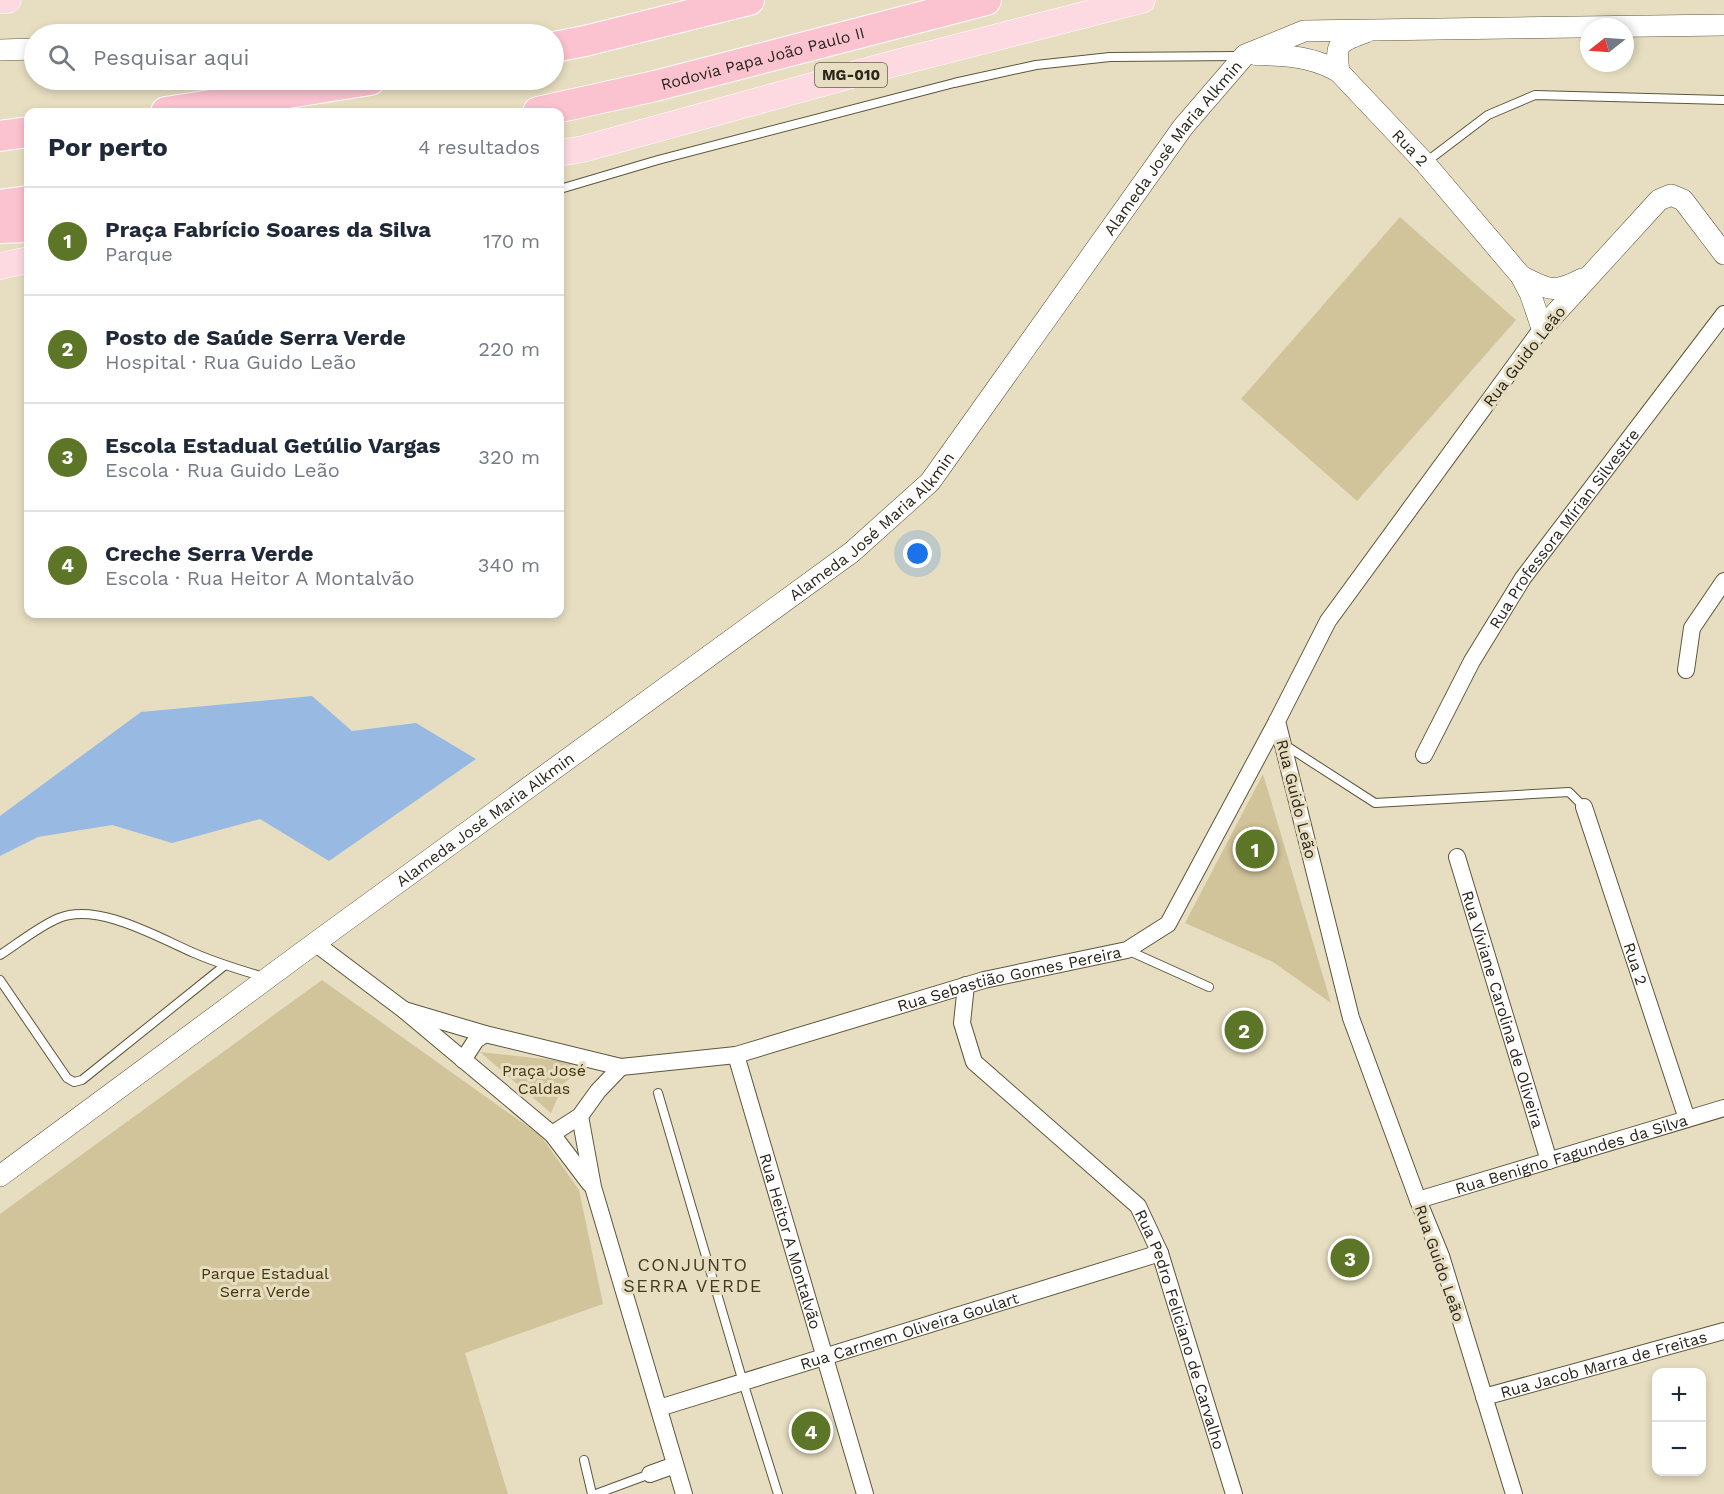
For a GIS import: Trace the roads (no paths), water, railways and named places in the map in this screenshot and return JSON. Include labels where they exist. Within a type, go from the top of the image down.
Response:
[{"type":"highway","points":[[564,45],[749,0]]},
{"type":"highway","name":"Rodovia Papa João Paulo II","points":[[556,108],[655,86],[986,0]]},
{"type":"highway","points":[[564,40],[585,41]]},
{"type":"highway","points":[[192,108],[306,90]]},
{"type":"highway","points":[[0,136],[24,133]]},
{"type":"highway","points":[[0,205],[24,202]]},
{"type":"highway","points":[[0,228],[24,227]]},
{"type":"main road","points":[[0,0],[8,0]]},
{"type":"main road","name":"MG-010","points":[[569,155],[892,64],[1142,0]]},
{"type":"main road","points":[[0,266],[24,261]]},
{"type":"street","name":"Alameda José Maria Alkmin","points":[[0,1176],[267,978],[852,552],[930,482],[1183,126],[1245,55],[1304,31],[1724,25]]},
{"type":"street","points":[[1339,72],[1336,52],[1342,43],[1375,29]]},
{"type":"street","points":[[0,50],[24,50]]},
{"type":"street","points":[[1245,55],[1285,54],[1327,64],[1339,72]]},
{"type":"street","name":"Rua 2","points":[[1339,72],[1425,163],[1521,276],[1530,293],[1542,328]]},
{"type":"street","name":"Rua Guido Leão","points":[[1514,1494],[1441,1256],[1351,1018],[1285,745],[1277,721],[1328,621],[1542,328],[1659,200],[1671,195],[1683,200],[1724,254]]},
{"type":"street","name":"Rua 2","points":[[1521,276],[1545,288],[1558,289],[1590,275]]},
{"type":"street","name":"Rua Professora Mírian Silvestre","points":[[1424,755],[1472,661],[1523,578],[1724,314]]},
{"type":"street","points":[[1686,670],[1692,628],[1724,581]]},
{"type":"street","name":"Rua Sebastião Gomes Pereira","points":[[621,1067],[736,1055],[966,985],[1127,950],[1168,924],[1277,721]]},
{"type":"street","name":"Rua 2","points":[[1584,807],[1688,1119]]},
{"type":"street","name":"Rua Viviane Carolina de Oliveira","points":[[1457,857],[1549,1161]]},
{"type":"street","points":[[315,943],[404,1010],[552,1134],[592,1187]]},
{"type":"street","name":"Rua Pedro Feliciano de Carvalho","points":[[966,985],[962,1023],[974,1062],[1138,1206],[1160,1253],[1233,1494]]},
{"type":"street","points":[[404,1010],[485,1034],[621,1067]]},
{"type":"street","points":[[463,1060],[476,1040],[485,1034]]},
{"type":"street","name":"Rua Heitor A Montalvão","points":[[736,1055],[865,1494]]},
{"type":"street","points":[[552,1134],[580,1116],[598,1091],[621,1067]]},
{"type":"street","name":"Rua Benigno Fagundes da Silva","points":[[1418,1200],[1724,1108]]},
{"type":"street","points":[[580,1116],[592,1187],[684,1494]]},
{"type":"street","name":"Rua Carmem Oliveira Goulart","points":[[659,1408],[1160,1253]]},
{"type":"street","name":"Rua Jacob Marra de Freitas","points":[[1484,1397],[1724,1331]]},
{"type":"street","points":[[650,1474],[675,1465]]},
{"type":"lane","points":[[564,188],[658,160],[954,83],[1036,65],[1110,57],[1245,55]]},
{"type":"lane","points":[[1425,163],[1488,115],[1536,95],[1724,100]]},
{"type":"lane","points":[[1285,745],[1375,803],[1569,792],[1584,807]]},
{"type":"lane","points":[[0,955],[58,918],[75,914],[109,918],[149,931],[224,966],[267,978]]},
{"type":"lane","points":[[1127,950],[1209,987]]},
{"type":"lane","points":[[0,980],[67,1078],[74,1082],[82,1080],[224,966]]},
{"type":"lane","points":[[658,1093],[778,1494]]},
{"type":"lane","points":[[584,1460],[594,1494],[650,1474]]},
{"type":"water","points":[[312,696],[352,731],[416,723],[476,759],[329,861],[260,819],[172,843],[112,825],[38,837],[0,856],[0,816],[141,712]]},
{"type":"place","name":"Praça Fabrício Soares da Silva","points":[[1255,849]]},
{"type":"place","name":"Posto de Saúde Serra Verde","points":[[1244,1030]]},
{"type":"place","name":"Escola Estadual Getúlio Vargas","points":[[1350,1258]]},
{"type":"place","name":"Creche Serra Verde","points":[[811,1431]]},
{"type":"district","name":"CONJUNTO SERRA VERDE","points":[[693,1275]]},
{"type":"park label","name":"Praça José Caldas","points":[[544,1079]]},
{"type":"park label","name":"Parque Estadual Serra Verde","points":[[265,1282]]}]
